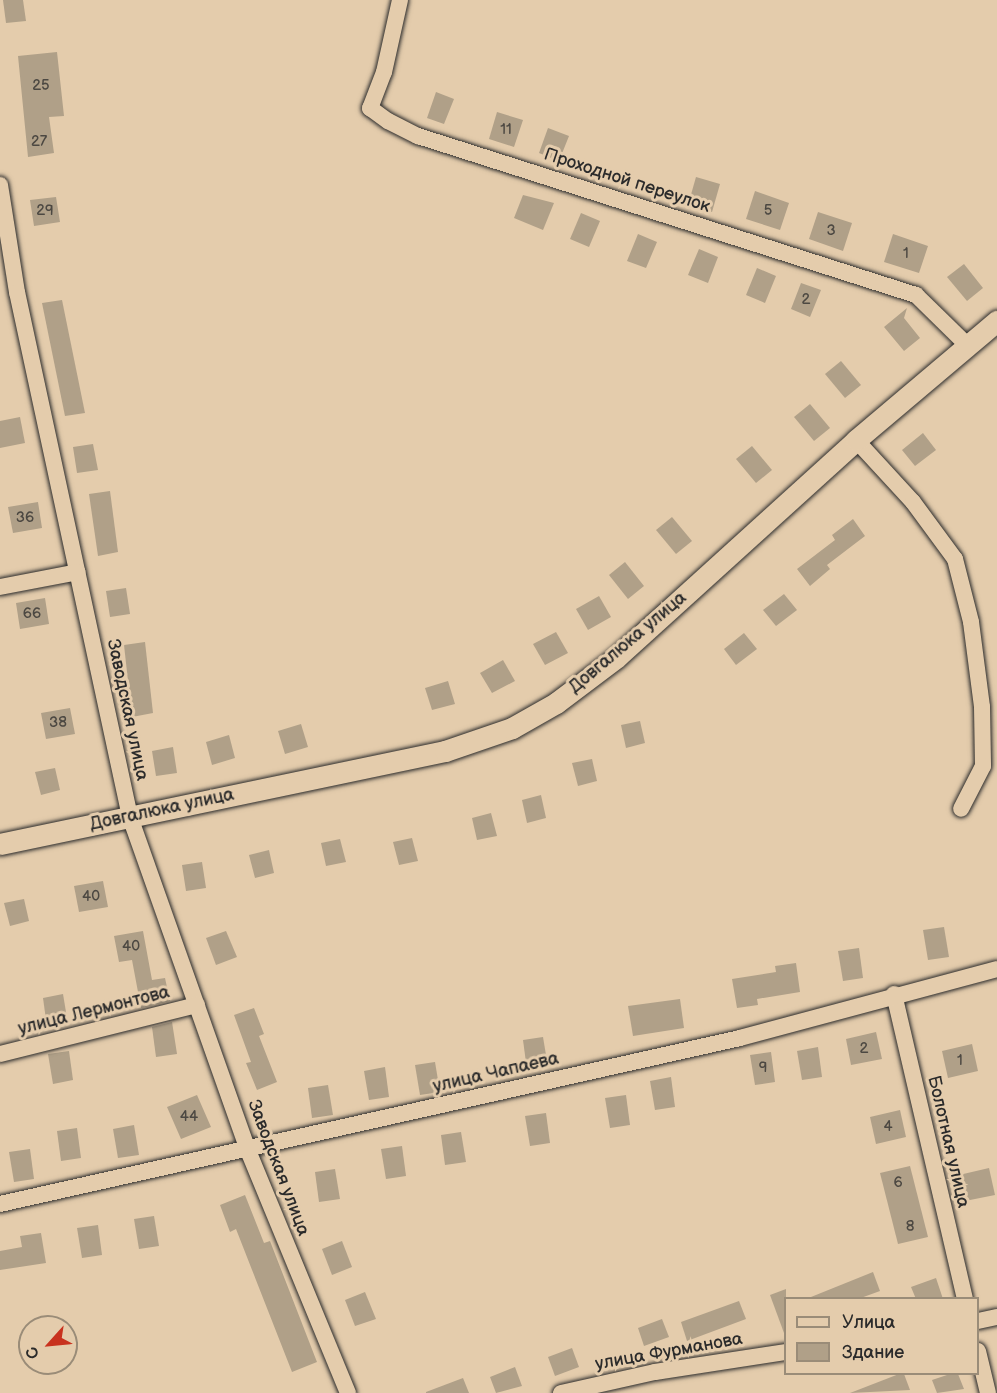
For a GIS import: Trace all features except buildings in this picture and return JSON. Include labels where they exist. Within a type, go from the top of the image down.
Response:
[{"type":"street","name":"Проходной переулок","points":[[400,0],[384,72],[370,108],[388,121],[418,135],[916,295],[967,345]]},
{"type":"street","name":"Заводская улица","points":[[0,185],[17,292],[130,817],[247,1148],[348,1393]]},
{"type":"street","points":[[0,294],[17,292]]},
{"type":"street","name":"Довгалюка улица","points":[[0,844],[445,751],[512,728],[556,703],[617,657],[856,440],[997,321]]},
{"type":"street","points":[[856,440],[913,502],[955,559],[971,622],[982,707],[983,766],[961,809]]},
{"type":"street","points":[[0,587],[78,572]]},
{"type":"street","name":"улица Чапаева","points":[[0,1204],[740,1038],[894,994],[997,969]]},
{"type":"street","name":"Болотная улица","points":[[894,994],[965,1297]]},
{"type":"street","name":"улица Лермонтова","points":[[0,1054],[197,1005]]},
{"type":"street","points":[[979,1321],[997,1317]]},
{"type":"street","name":"улица Фурманова","points":[[561,1393],[654,1372],[784,1352]]},
{"type":"street","points":[[979,1356],[987,1393]]}]
